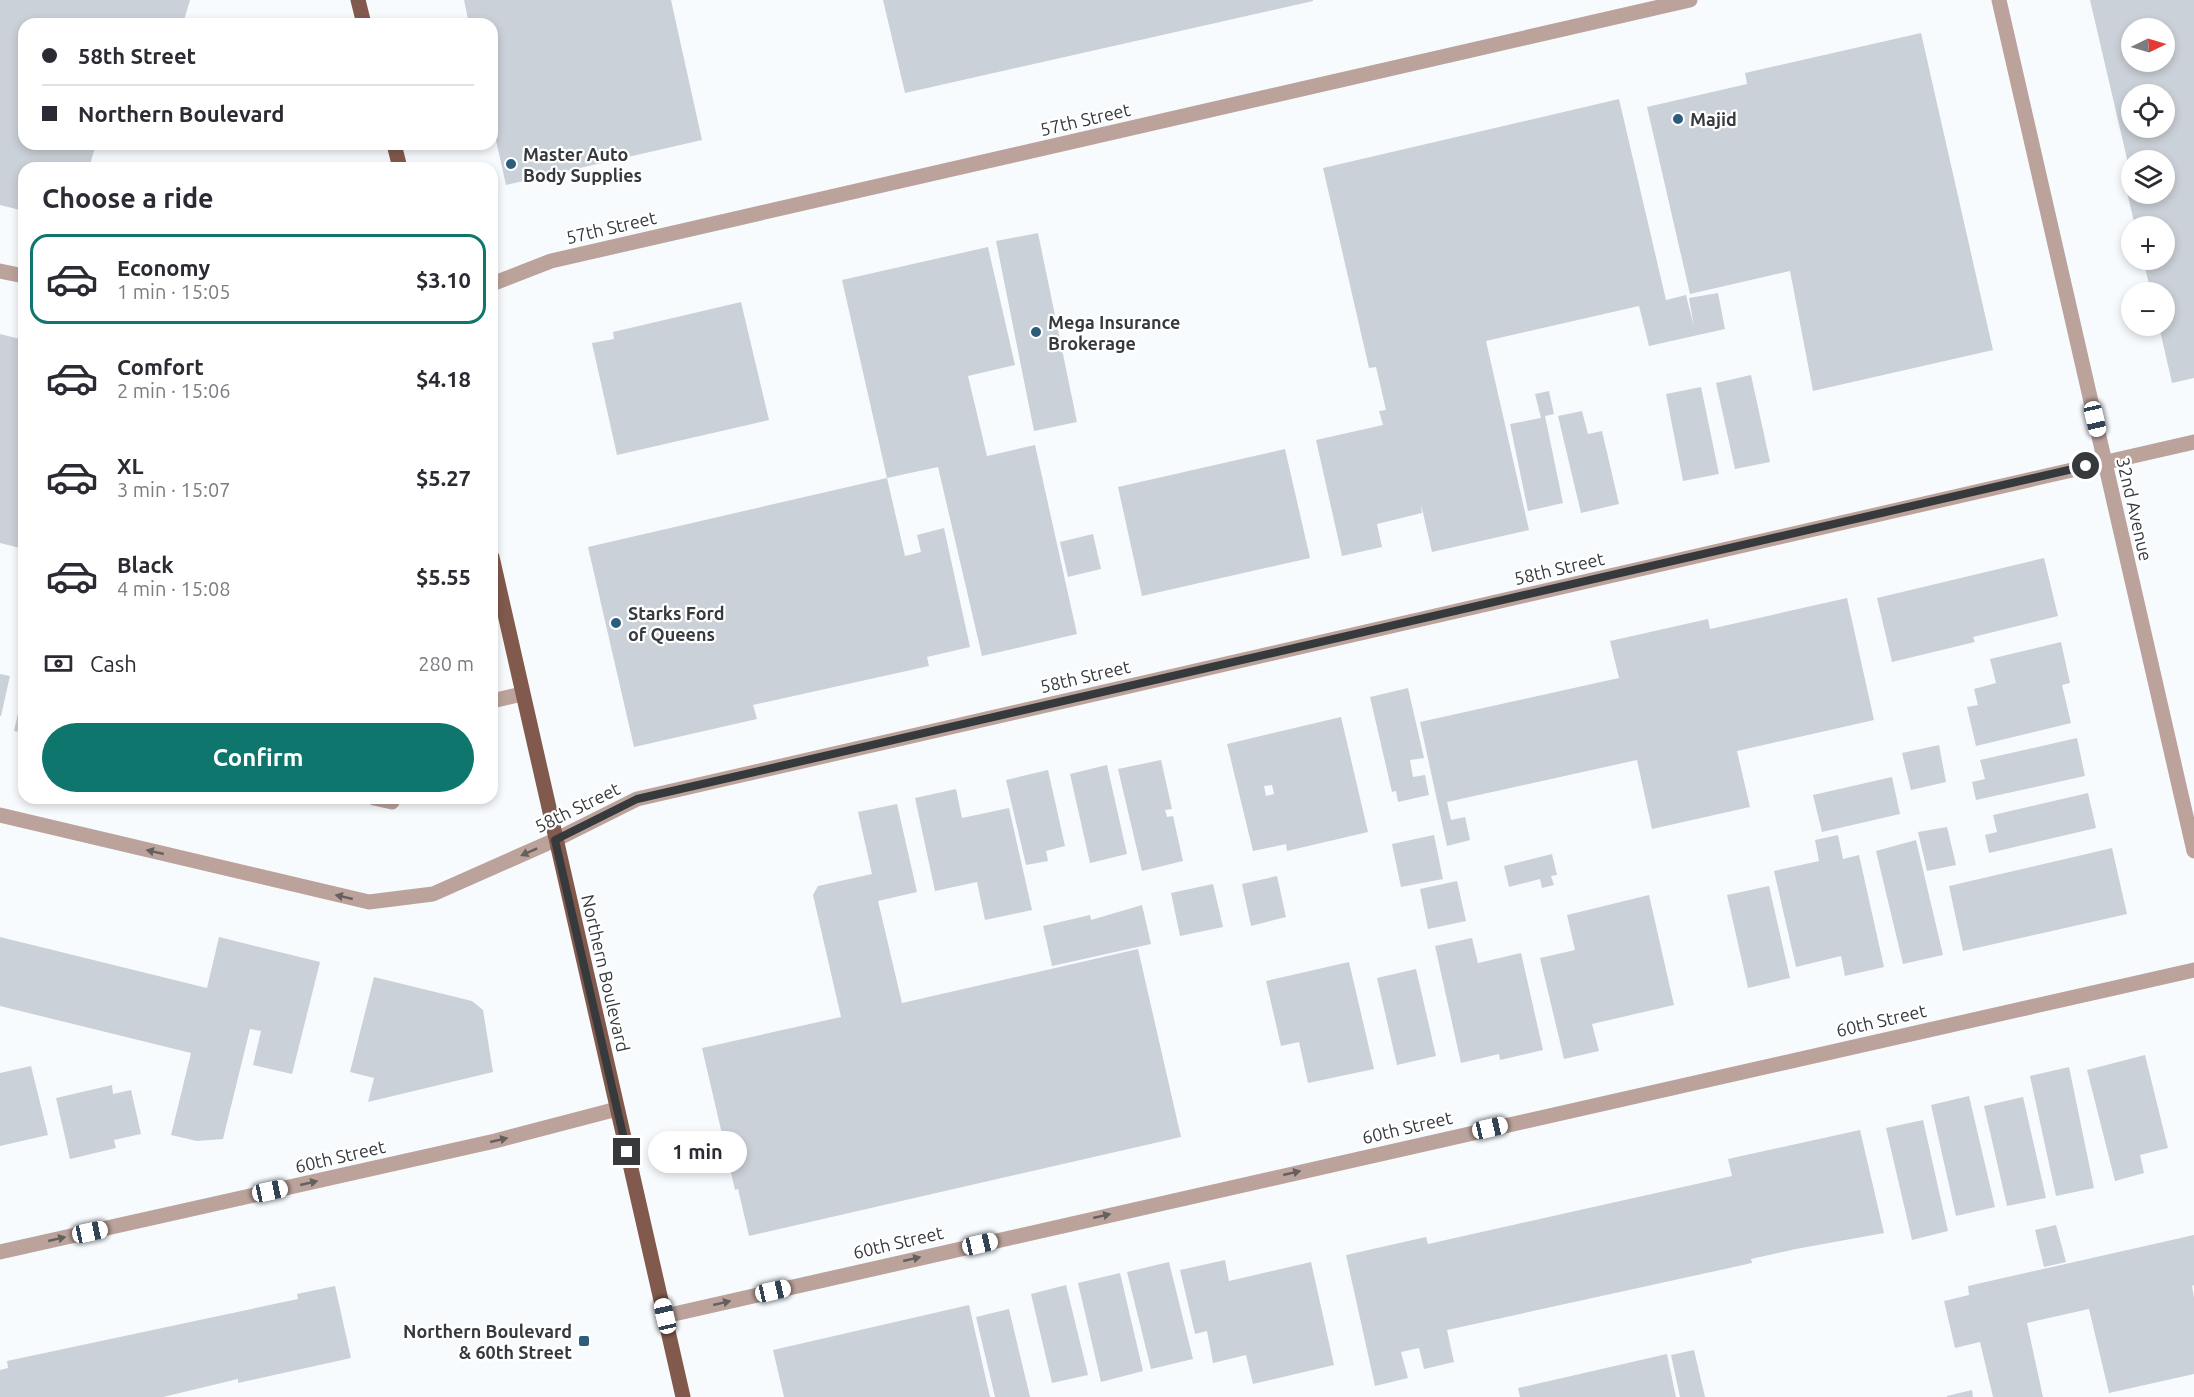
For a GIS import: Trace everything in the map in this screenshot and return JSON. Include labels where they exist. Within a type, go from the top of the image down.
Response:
[{"type":"main road","points":[[358,0],[362,18]]},
{"type":"main road","name":"Northern Boulevard","points":[[498,584],[683,1397]]},
{"type":"street","name":"57th Street","points":[[498,282],[551,261],[1690,0]]},
{"type":"street","name":"32nd Avenue","points":[[1999,0],[2194,851]]},
{"type":"street","points":[[0,271],[18,275]]},
{"type":"street","name":"58th Street","points":[[0,815],[369,902],[433,894],[555,840],[637,799],[2194,442]]},
{"type":"street","points":[[498,700],[522,694]]},
{"type":"street","name":"60th Street","points":[[665,1316],[2194,970]]},
{"type":"street","name":"60th Street","points":[[0,1252],[495,1141],[617,1109]]},
{"type":"building","points":[[0,0],[190,0],[185,18],[18,18],[18,150],[94,150],[91,162],[18,162],[18,210],[0,205]]},
{"type":"building","points":[[464,0],[671,0],[702,140],[506,185],[498,150],[498,18],[468,18]]},
{"type":"building","points":[[883,0],[1313,0],[1313,1],[905,93]]},
{"type":"building","points":[[2090,0],[2194,0],[2194,378],[2172,383],[2161,336],[2175,336],[2175,282],[2148,282],[2146,270],[2175,270],[2175,216],[2133,216],[2130,204],[2175,204],[2175,150],[2125,150],[2122,138],[2175,138],[2175,84],[2121,84],[2121,133]]},
{"type":"building","points":[[1921,33],[1993,350],[1813,391],[1790,271],[1690,294],[1647,107],[1747,84],[1745,73]]},
{"type":"building","points":[[1619,99],[1666,300],[1686,295],[1694,327],[1689,298],[1718,293],[1725,329],[1649,346],[1639,306],[1486,341],[1529,530],[1432,552],[1421,504],[1422,513],[1377,524],[1382,547],[1342,556],[1316,440],[1383,425],[1379,411],[1386,410],[1376,367],[1369,368],[1323,168]]},
{"type":"building","name":"Mega Insurance Brokerage","points":[[1038,233],[1077,422],[1034,431],[996,241]]},
{"type":"building","points":[[988,247],[1015,365],[968,376],[987,456],[1035,445],[1077,634],[982,656],[938,467],[887,478],[842,280]]},
{"type":"building","points":[[741,302],[769,420],[617,455],[592,343],[614,339],[613,332]]},
{"type":"building","points":[[0,334],[18,338],[18,548],[0,543]]},
{"type":"building","points":[[1751,375],[1770,462],[1735,469],[1716,383]]},
{"type":"building","points":[[1701,387],[1719,474],[1683,481],[1666,394]]},
{"type":"building","points":[[1549,391],[1554,414],[1545,416],[1563,503],[1528,511],[1510,424],[1541,418],[1535,394]]},
{"type":"building","points":[[1582,411],[1588,434],[1602,431],[1619,504],[1581,513],[1558,416]]},
{"type":"building","points":[[1285,449],[1310,558],[1142,596],[1118,487]]},
{"type":"building","points":[[887,478],[905,556],[921,552],[917,535],[944,528],[970,647],[927,657],[929,666],[753,705],[757,719],[634,747],[588,547]]},
{"type":"building","points":[[1093,534],[1101,569],[1068,577],[1060,542]]},
{"type":"building","points":[[2044,558],[2058,616],[1973,637],[1975,642],[1892,662],[1877,598]]},
{"type":"building","points":[[1847,598],[1874,720],[1737,751],[1750,807],[1652,829],[1637,760],[1447,802],[1451,820],[1465,817],[1470,840],[1447,846],[1420,722],[1619,678],[1610,641],[1708,619],[1710,629]]},
{"type":"building","points":[[2061,642],[2070,683],[2062,685],[2071,723],[1976,746],[1967,707],[1978,705],[1974,689],[1996,683],[1990,659]]},
{"type":"building","points":[[0,674],[10,676],[1,716],[0,716]]},
{"type":"building","points":[[1408,688],[1424,758],[1410,760],[1413,777],[1425,775],[1429,795],[1398,802],[1396,791],[1392,792],[1370,697]]},
{"type":"building","points":[[18,713],[18,732],[14,731]]},
{"type":"building","points":[[1341,717],[1368,832],[1287,851],[1286,844],[1253,851],[1227,744]],"holes":[[[1272,785],[1274,794],[1266,796],[1264,786]]]},
{"type":"building","points":[[2077,738],[2085,776],[1976,800],[1972,782],[1985,779],[1980,760]]},
{"type":"building","points":[[1939,745],[1946,782],[1911,790],[1902,753]]},
{"type":"building","points":[[1161,760],[1172,809],[1165,810],[1167,817],[1173,816],[1183,861],[1142,871],[1118,769]]},
{"type":"building","points":[[1107,765],[1127,854],[1090,863],[1070,774]]},
{"type":"building","points":[[1048,770],[1065,846],[1046,851],[1048,861],[1026,865],[1006,780]]},
{"type":"building","points":[[1892,777],[1900,814],[1822,832],[1813,795]]},
{"type":"building","points":[[956,789],[962,818],[1009,808],[1032,910],[985,920],[977,882],[935,891],[915,798]]},
{"type":"building","points":[[2088,793],[2096,828],[1989,853],[1985,835],[1997,832],[1993,815]]},
{"type":"building","points":[[897,804],[917,892],[878,901],[902,1003],[1138,949],[1181,1137],[749,1236],[738,1189],[735,1190],[702,1048],[841,1017],[813,895],[818,886],[872,874],[858,812]]},
{"type":"building","points":[[1947,827],[1956,865],[1927,871],[1918,832]]},
{"type":"building","points":[[1434,835],[1443,879],[1401,887],[1392,844]]},
{"type":"building","points":[[1838,835],[1843,859],[1859,855],[1884,967],[1845,976],[1841,956],[1796,967],[1774,871],[1819,861],[1815,840]]},
{"type":"building","points":[[1916,840],[1943,955],[1903,964],[1876,851]]},
{"type":"building","points":[[2112,848],[2127,914],[1963,951],[1949,886]]},
{"type":"building","points":[[1552,854],[1557,875],[1551,876],[1554,885],[1542,888],[1540,879],[1509,887],[1504,866]]},
{"type":"building","points":[[1277,876],[1286,917],[1251,926],[1242,884]]},
{"type":"building","points":[[1457,881],[1466,921],[1428,929],[1420,889]]},
{"type":"building","points":[[1213,884],[1223,927],[1180,936],[1171,893]]},
{"type":"building","points":[[1769,886],[1790,978],[1748,988],[1727,895]]},
{"type":"building","points":[[1649,895],[1674,1005],[1592,1024],[1599,1051],[1564,1059],[1540,958],[1575,950],[1567,915]]},
{"type":"building","points":[[1142,905],[1151,944],[1052,966],[1043,926],[1090,915],[1091,920]]},
{"type":"building","points":[[0,937],[207,988],[219,937],[320,962],[292,1074],[253,1065],[261,1031],[250,1029],[223,1139],[197,1141],[171,1135],[191,1053],[0,1006]]},
{"type":"building","points":[[1472,938],[1478,963],[1521,953],[1543,1050],[1500,1060],[1499,1054],[1461,1063],[1435,946]]},
{"type":"building","points":[[1349,962],[1374,1069],[1308,1083],[1299,1042],[1281,1046],[1266,981]]},
{"type":"building","points":[[1416,969],[1436,1056],[1397,1065],[1377,978]]},
{"type":"building","points":[[374,977],[472,1001],[483,1010],[493,1072],[368,1102],[374,1078],[350,1072]]},
{"type":"building","points":[[2145,1055],[2168,1148],[2140,1155],[2144,1173],[2115,1181],[2087,1070]]},
{"type":"building","points":[[31,1066],[48,1135],[0,1146],[0,1073]]},
{"type":"building","points":[[2069,1067],[2094,1188],[2056,1196],[2030,1076]]},
{"type":"building","points":[[112,1085],[113,1094],[131,1090],[141,1134],[114,1140],[116,1148],[70,1159],[56,1098]]},
{"type":"building","points":[[1969,1096],[1995,1207],[1956,1216],[1931,1105]]},
{"type":"building","points":[[2023,1097],[2046,1198],[2007,1206],[1984,1106]]},
{"type":"building","points":[[1923,1120],[1948,1231],[1912,1240],[1886,1128]]},
{"type":"building","points":[[1860,1130],[1884,1233],[1796,1249],[1751,1259],[1752,1263],[1447,1330],[1454,1362],[1424,1369],[1419,1348],[1401,1352],[1408,1378],[1375,1386],[1346,1255],[1426,1237],[1428,1244],[1732,1176],[1728,1159]]},
{"type":"building","points":[[2056,1225],[2066,1262],[2044,1267],[2035,1230]]},
{"type":"building","points":[[2194,1235],[2194,1285],[2192,1286],[2194,1374],[2109,1393],[2089,1309],[2027,1323],[2043,1397],[1993,1397],[1980,1342],[1955,1348],[1944,1301],[1969,1295],[1968,1286]]},
{"type":"building","points":[[1225,1260],[1229,1281],[1311,1262],[1334,1365],[1253,1384],[1246,1355],[1213,1363],[1207,1331],[1195,1334],[1180,1270]]},
{"type":"building","points":[[1169,1262],[1193,1359],[1151,1369],[1127,1272]]},
{"type":"building","points":[[1120,1273],[1143,1371],[1101,1382],[1078,1283]]},
{"type":"building","points":[[1066,1285],[1088,1375],[1052,1383],[1031,1294]]},
{"type":"building","points":[[335,1286],[351,1358],[238,1383],[238,1379],[163,1397],[0,1397],[0,1370],[8,1368],[7,1361],[298,1299],[297,1294]]},
{"type":"building","points":[[969,1305],[990,1397],[784,1397],[773,1350]]},
{"type":"building","points":[[1009,1309],[1030,1397],[995,1397],[976,1317]]},
{"type":"building","points":[[1694,1350],[1705,1397],[1680,1397],[1671,1355]]},
{"type":"building","points":[[1667,1354],[1676,1397],[1520,1397],[1518,1388]]},
{"type":"building","points":[[1972,1390],[1973,1397],[1947,1397],[1947,1396]]},
{"type":"place","name":"Majid","points":[[1678,119]]},
{"type":"place","name":"Master Auto Body Supplies","points":[[511,164]]},
{"type":"place","name":"Mega Insurance Brokerage","points":[[1036,332]]},
{"type":"place","name":"Starks Ford of Queens","points":[[616,623]]},
{"type":"place","name":"Northern Boulevard & 60th Street","points":[[584,1341]]},
{"type":"route","points":[[627,1152],[555,840],[637,799],[2086,466]]}]
